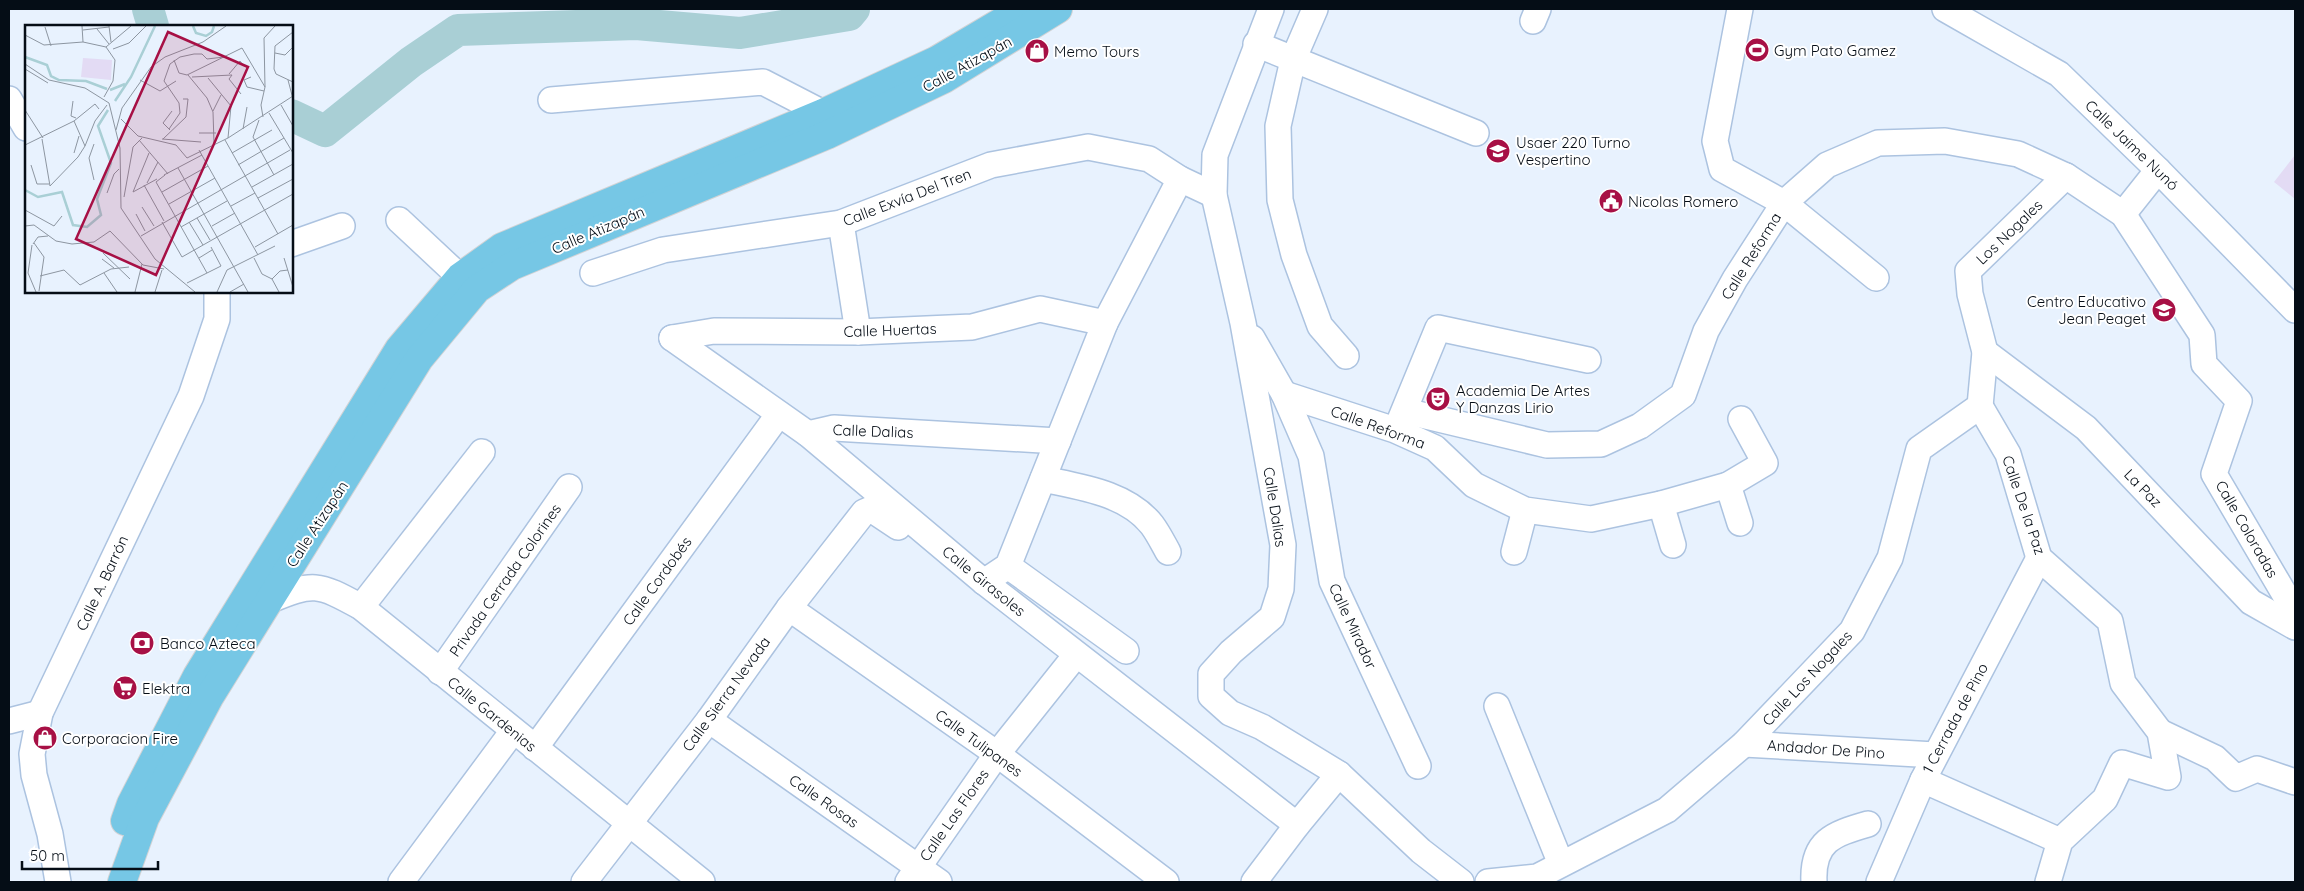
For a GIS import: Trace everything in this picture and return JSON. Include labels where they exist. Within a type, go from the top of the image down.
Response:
[{"type":"main road","name":"Calle Atizapán","points":[[260,595],[399,349],[460,277],[502,247],[823,113],[937,60],[1023,9]]},
{"type":"main road","name":"Calle Atizapán","points":[[260,595],[342,485],[419,359],[476,289],[512,266],[827,135],[935,84],[1029,29],[1058,9]]},
{"type":"main road","points":[[104,882],[131,804],[197,676],[260,595]]},
{"type":"main road","points":[[122,882],[145,818],[210,696],[260,595]]},
{"type":"street","points":[[1271,9],[1215,155],[1214,195],[1243,323],[1284,394]]},
{"type":"street","points":[[1315,9],[1293,60],[1278,126],[1280,200],[1294,256],[1320,326],[1346,356]]},
{"type":"street","name":"Calle Reforma","points":[[1740,9],[1715,141],[1722,169],[1784,203],[1876,278]]},
{"type":"street","name":"Calle Jaime Nunó","points":[[1945,9],[2059,74],[2158,170],[2295,310]]},
{"type":"street","points":[[1256,44],[1476,134]]},
{"type":"street","points":[[551,100],[763,82],[823,113]]},
{"type":"street","points":[[9,99],[25,126]]},
{"type":"street","name":"Calle Reforma","points":[[1284,394],[1400,420],[1547,445],[1601,444],[1640,426],[1683,395],[1706,331],[1735,279],[1784,203],[1827,165],[1878,143],[1945,141],[2018,154],[2066,176],[2123,214]]},
{"type":"street","name":"Calle Exvía Del Tren","points":[[593,273],[663,250],[841,222],[991,165],[1088,147],[1149,159],[1180,179],[1214,195]]},
{"type":"street","points":[[2123,214],[2158,170]]},
{"type":"street","name":"Los Nogales","points":[[1985,352],[1970,294],[1968,271],[2066,176]]},
{"type":"street","points":[[984,582],[1008,566],[1105,323],[1180,179]]},
{"type":"street","name":"Calle Coloradas","points":[[2123,214],[2202,335],[2204,364],[2239,401],[2214,474],[2295,612]]},
{"type":"street","points":[[400,220],[460,277]]},
{"type":"street","points":[[841,222],[858,332]]},
{"type":"street","points":[[292,244],[342,226]]},
{"type":"street","name":"Calle A. Barrón","points":[[58,882],[50,834],[34,775],[32,754],[40,713],[191,396],[216,319],[217,292]]},
{"type":"street","name":"Calle Huertas","points":[[672,338],[714,331],[858,332],[972,327],[1040,309],[1105,323]]},
{"type":"street","name":"Calle Dalias","points":[[1243,323],[1283,545],[1281,589],[1272,617],[1231,652],[1210,674],[1211,696],[1230,713],[1262,727],[1339,774]]},
{"type":"street","points":[[1400,420],[1438,328],[1588,360]]},
{"type":"street","name":"Calle Girasoles","points":[[672,338],[808,434],[984,582],[1297,825]]},
{"type":"street","points":[[1980,406],[1985,352]]},
{"type":"street","name":"La Paz","points":[[1985,352],[2086,428],[2251,602],[2295,627]]},
{"type":"street","name":"Calle Mirador","points":[[1284,394],[1311,456],[1332,581],[1418,766]]},
{"type":"street","name":"Calle De la Paz","points":[[1980,406],[2008,454],[2039,558],[2110,621],[2123,683],[2160,732],[2168,777],[2122,763],[2105,798],[2060,841]]},
{"type":"street","name":"Calle Los Nogales","points":[[1488,882],[1537,877],[1667,810],[1744,744],[1852,631],[1890,558],[1919,449],[1980,406]]},
{"type":"street","name":"Calle Cordobés","points":[[535,748],[780,414]]},
{"type":"street","name":"Calle Reforma","points":[[1400,420],[1435,448],[1474,485],[1525,510],[1591,519],[1660,504],[1728,485],[1765,463],[1741,419]]},
{"type":"street","name":"Calle Dalias","points":[[808,434],[834,428],[1058,441]]},
{"type":"street","points":[[360,607],[482,452]]},
{"type":"street","points":[[1043,479],[1097,491],[1121,500],[1152,524],[1168,552]]},
{"type":"street","points":[[1728,485],[1740,523]]},
{"type":"street","name":"Privada Cerrada Colorines","points":[[440,672],[569,487]]},
{"type":"street","points":[[1660,504],[1673,545]]},
{"type":"street","name":"Calle Sierra Nevada","points":[[584,882],[709,720],[788,608],[864,512],[871,509],[878,511],[951,566],[964,566]]},
{"type":"street","points":[[1514,552],[1525,510]]},
{"type":"street","name":"1 Cerrada de Pino","points":[[1879,882],[1922,780],[2039,558]]},
{"type":"street","points":[[1008,566],[1126,651]]},
{"type":"street","name":"Calle Gardenias","points":[[260,595],[314,588],[329,590],[360,607],[629,826],[702,882]]},
{"type":"street","name":"Calle Tulipanes","points":[[788,608],[997,754],[1166,882]]},
{"type":"street","name":"Calle Las Flores","points":[[913,874],[997,754],[1076,655]]},
{"type":"street","points":[[1497,706],[1561,864]]},
{"type":"street","points":[[9,721],[40,713]]},
{"type":"street","name":"Calle Rosas","points":[[709,720],[913,874],[939,882]]},
{"type":"street","points":[[401,882],[513,730]]},
{"type":"street","points":[[2160,732],[2214,758],[2236,778],[2257,769],[2295,782]]},
{"type":"street","name":"Andador De Pino","points":[[1744,744],[1935,755]]},
{"type":"street","points":[[1254,882],[1339,774],[1421,851],[1462,882]]},
{"type":"street","points":[[1922,780],[2060,841],[2048,882]]},
{"type":"street","points":[[1814,882],[1813,869],[1823,843],[1839,833],[1868,824]]},
{"type":"shaded area","points":[[2295,155],[2295,199],[2274,182]]},
{"type":"waterway","points":[[148,9],[153,25]]},
{"type":"waterway","points":[[292,115],[325,131],[411,62],[458,30],[636,24],[740,33],[849,15],[854,9]]},
{"type":"place","name":"Gym Pato Gamez","points":[[1757,50]]},
{"type":"place","name":"Memo Tours","points":[[1037,51]]},
{"type":"place","name":"Usaer 220 Turno Vespertino","points":[[1498,151]]},
{"type":"place","name":"Nicolas Romero","points":[[1611,201]]},
{"type":"place","name":"Centro Educativo Jean Peaget","points":[[2164,310]]},
{"type":"place","name":"Academia De Artes Y Danzas Lirio","points":[[1438,399]]},
{"type":"place","name":"Banco Azteca","points":[[142,643]]},
{"type":"place","name":"Elektra","points":[[125,688]]},
{"type":"place","name":"Corporacion Fire","points":[[45,738]]}]
